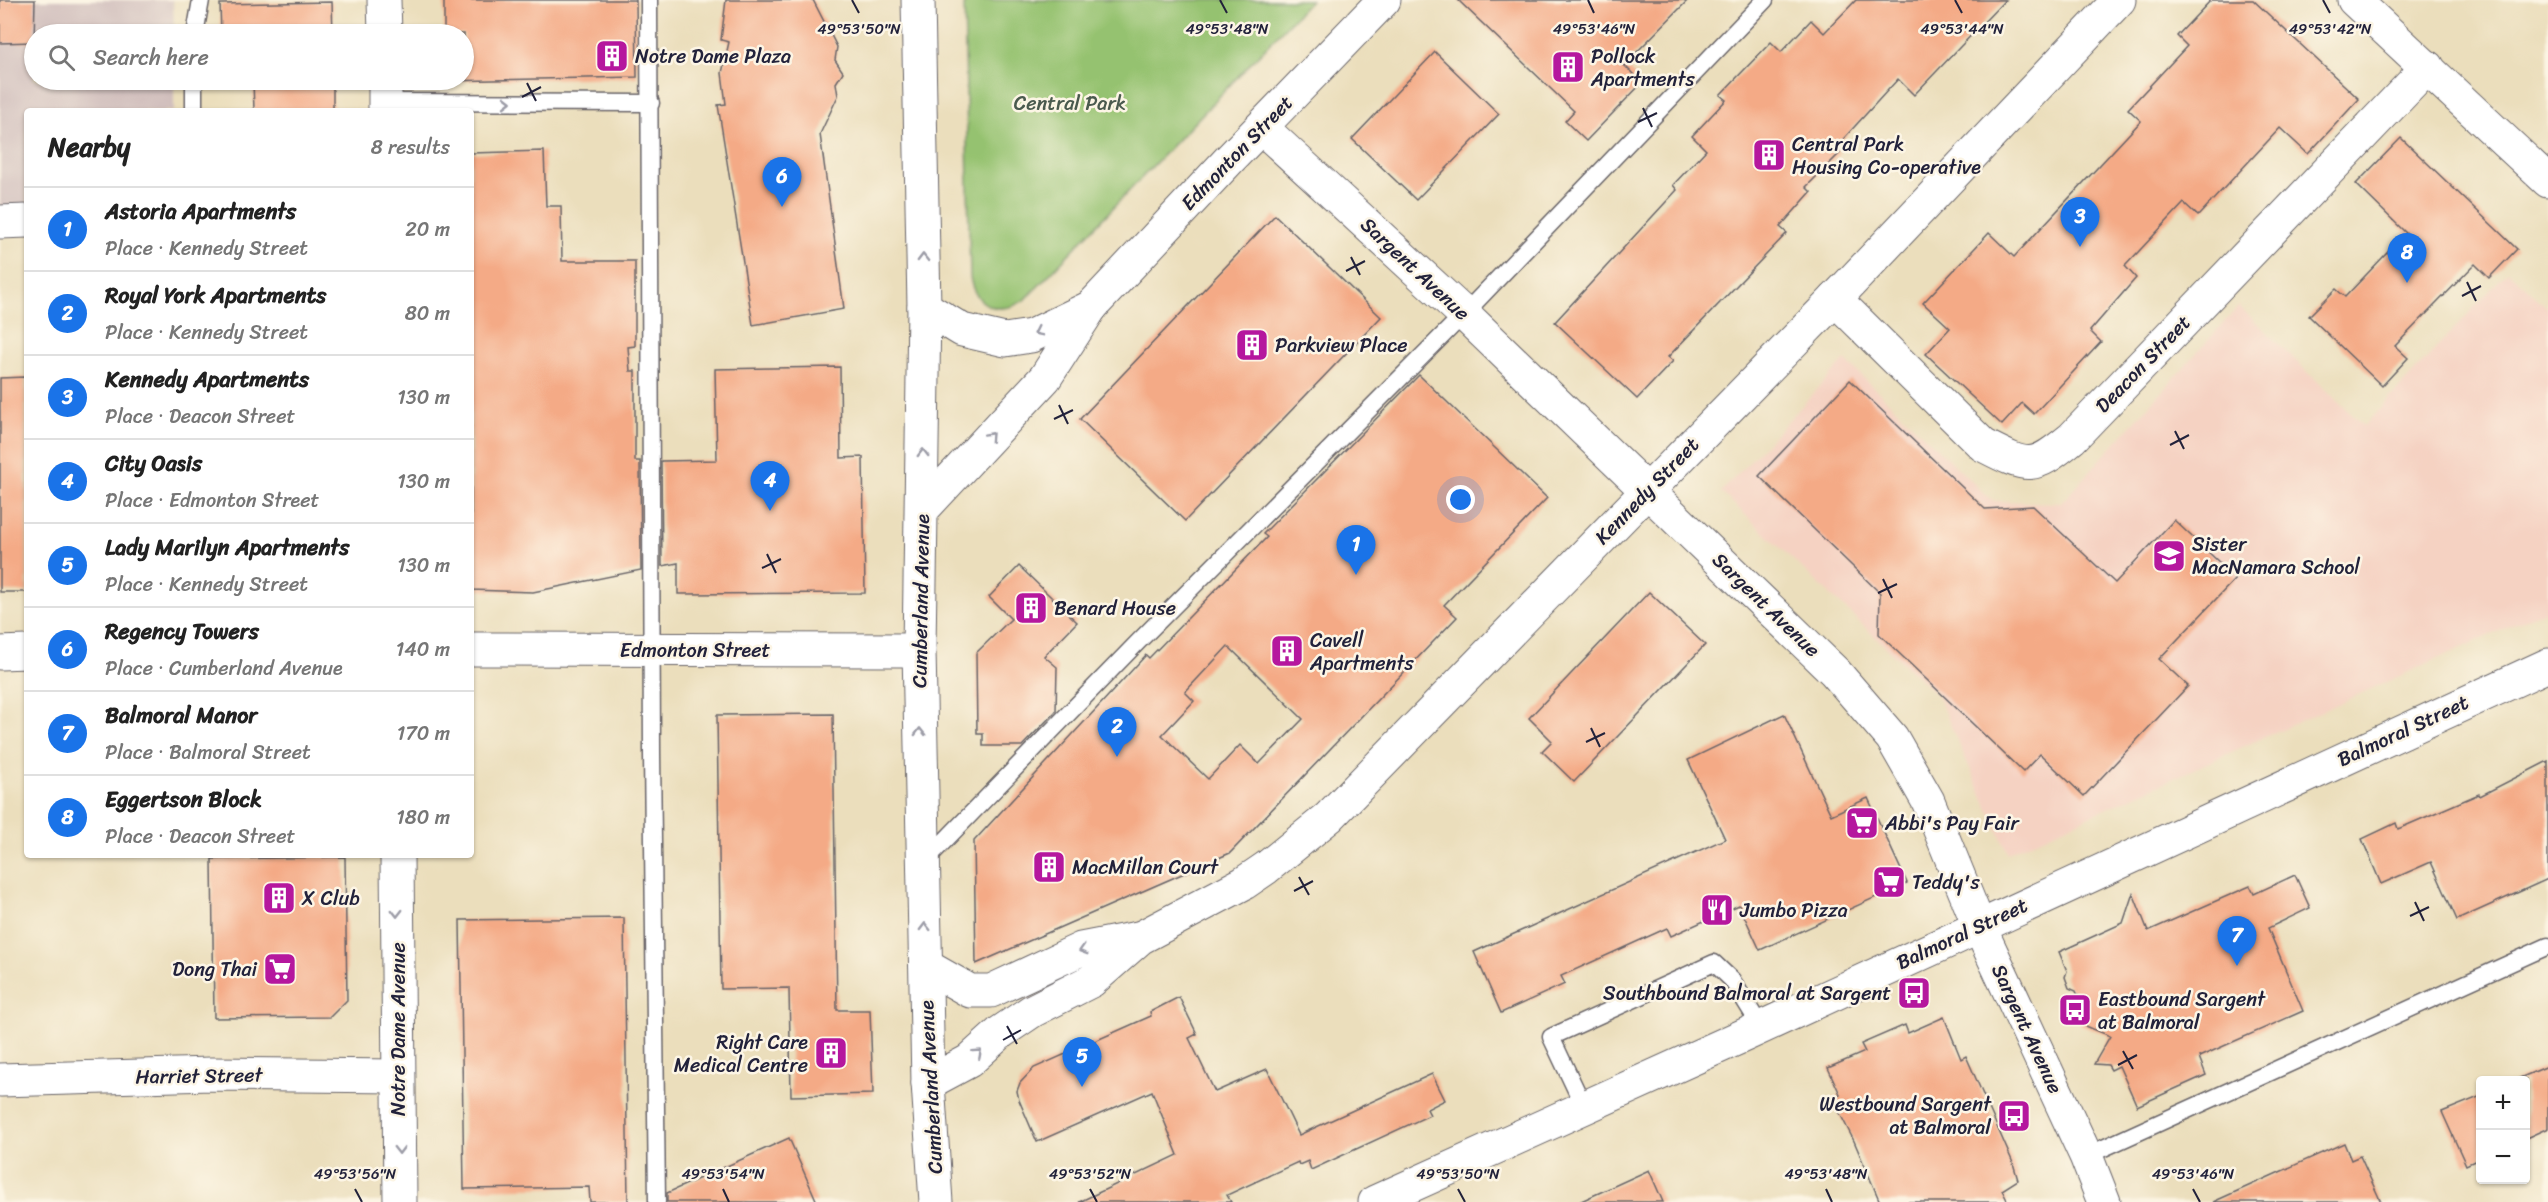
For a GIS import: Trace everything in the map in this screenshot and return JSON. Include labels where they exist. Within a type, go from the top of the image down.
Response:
[{"type":"street","points":[[384,0],[385,24]]},
{"type":"street","name":"Cumberland Avenue","points":[[918,0],[924,307],[919,650],[928,1083],[937,1200]]},
{"type":"street","name":"Edmonton Street","points":[[1091,308],[1230,159],[1384,0]]},
{"type":"street","name":"Kennedy Street","points":[[928,1083],[969,1061],[1001,1032],[1032,1011],[1091,981],[1140,938],[1244,882],[1276,861],[1311,832],[1835,299],[2119,0]]},
{"type":"street","points":[[2354,0],[2548,181]]},
{"type":"street","name":"Deacon Street","points":[[1835,299],[1983,445],[2007,458],[2030,464],[2050,456],[2072,438],[2428,67]]},
{"type":"street","name":"Sargent Avenue","points":[[1262,128],[1464,314],[1835,672],[1892,738],[1928,801],[1979,926],[2086,1156],[2104,1202]]},
{"type":"street","points":[[0,222],[24,221]]},
{"type":"street","points":[[924,307],[963,330],[1005,340],[1031,336],[1091,308]]},
{"type":"street","points":[[922,510],[1045,378],[1091,308]]},
{"type":"street","name":"Edmonton Street","points":[[474,649],[919,650]]},
{"type":"street","points":[[0,653],[24,652]]},
{"type":"street","name":"Balmoral Street","points":[[1375,1202],[2548,665]]},
{"type":"street","name":"Notre Dame Avenue","points":[[397,858],[400,1202]]},
{"type":"street","name":"Kennedy Street","points":[[926,966],[970,991],[991,991],[1081,949],[1140,938]]},
{"type":"street","name":"Harriet Street","points":[[0,1080],[211,1074],[398,1076]]},
{"type":"lane","points":[[197,24],[201,0]]},
{"type":"lane","points":[[650,0],[651,650],[657,1202]]},
{"type":"lane","points":[[923,863],[1146,634],[1464,314],[1765,0]]},
{"type":"lane","points":[[194,90],[194,108]]},
{"type":"lane","points":[[385,97],[651,103]]},
{"type":"lane","points":[[2086,1156],[2548,946]]},
{"type":"lane","points":[[1584,1107],[1551,1037],[1713,963],[1732,980],[1761,1027]]},
{"type":"shaded area","points":[[0,0],[173,0],[174,24],[24,24],[24,90],[174,90],[174,108],[24,108],[24,221],[0,222]]},
{"type":"shaded area","name":"Sister MacNamara School","points":[[2508,271],[2548,308],[2548,609],[2008,853],[1937,695],[1721,492],[1845,360],[1992,501],[2061,503],[2239,306],[2364,426]]},
{"type":"green space","name":"Central Park","points":[[964,0],[1311,0],[1027,298],[1018,304],[999,308],[984,302],[978,296],[970,277]]},
{"type":"building","points":[[0,0],[35,0],[34,24],[24,24],[24,42],[0,43]]},
{"type":"building","name":"Notre Dame Plaza","points":[[444,0],[636,0],[637,77],[474,80],[474,24],[444,24]]},
{"type":"building","points":[[726,0],[813,0],[837,47],[835,60],[843,72],[836,83],[838,96],[820,134],[844,309],[753,325],[718,105],[726,104],[722,73],[729,42],[721,40]]},
{"type":"building","name":"Pollock Apartments","points":[[1458,0],[1688,0],[1624,65],[1642,83],[1586,141],[1565,121],[1574,111]]},
{"type":"building","points":[[1856,0],[2005,0],[1914,95],[1898,79],[1835,148],[1840,153],[1806,187],[1811,192],[1780,227],[1787,233],[1668,357],[1673,361],[1637,399],[1555,322],[1677,190],[1673,185],[1706,150],[1692,136],[1726,100],[1720,95],[1771,42],[1781,52],[1811,20],[1824,33]]},
{"type":"building","points":[[2211,0],[2253,0],[2359,99],[2308,154],[2280,128],[2198,216],[2184,203],[2125,266],[2136,278],[2090,331],[2101,342],[2034,414],[2022,403],[2002,425],[1926,354],[1950,328],[1923,303],[1989,233],[2014,257],[2141,121],[2128,109],[2187,46],[2177,36]]},
{"type":"building","points":[[332,2],[333,24],[221,24],[220,4]]},
{"type":"building","points":[[1435,52],[1499,114],[1416,200],[1352,139]]},
{"type":"building","points":[[253,90],[333,90],[333,108],[254,108]]},
{"type":"building","points":[[2401,138],[2517,249],[2489,278],[2475,264],[2395,346],[2408,358],[2382,386],[2309,316],[2336,289],[2345,297],[2406,233],[2356,184]]},
{"type":"building","points":[[544,151],[546,206],[561,206],[562,261],[635,261],[635,346],[628,347],[630,371],[635,371],[635,461],[640,461],[641,570],[533,592],[474,590],[474,153]]},
{"type":"building","name":"Parkview Place","points":[[1275,215],[1381,317],[1185,521],[1080,419]]},
{"type":"building","points":[[840,367],[841,458],[863,457],[865,593],[678,594],[678,563],[662,566],[661,461],[717,460],[715,369]]},
{"type":"building","points":[[1419,375],[1547,498],[1444,605],[1457,617],[1230,853],[976,964],[974,841],[1146,655],[1149,658],[1267,537],[1263,534]],"holes":[[[1228,646],[1303,719],[1259,764],[1240,745],[1208,779],[1162,735],[1194,701],[1185,692]]]},
{"type":"building","points":[[24,377],[24,592],[0,592],[0,378]]},
{"type":"building","points":[[1850,380],[1985,509],[2033,506],[2115,583],[2174,520],[2236,578],[2159,659],[2188,686],[2084,796],[2040,754],[2023,772],[1879,634],[1880,593],[1759,476]]},
{"type":"building","points":[[1019,566],[1077,622],[1044,656],[1057,667],[1056,711],[1022,746],[983,746],[983,734],[977,734],[976,653],[1011,619],[989,597]]},
{"type":"building","points":[[1649,592],[1705,645],[1574,782],[1542,751],[1552,741],[1529,718]]},
{"type":"building","points":[[833,714],[837,1010],[870,1010],[873,1094],[791,1096],[789,988],[721,989],[717,715]]},
{"type":"building","points":[[1784,714],[1831,815],[1868,798],[1907,883],[1760,950],[1739,905],[1671,936],[1667,928],[1561,976],[1565,984],[1501,1013],[1474,952],[1725,839],[1688,760]]},
{"type":"building","points":[[2548,761],[2548,879],[2457,920],[2431,862],[2381,884],[2362,839],[2396,823],[2398,829],[2479,794],[2480,796]]},
{"type":"building","points":[[345,858],[347,1000],[330,1017],[214,1018],[212,859]]},
{"type":"building","points":[[2295,875],[2310,908],[2268,928],[2303,1011],[2199,1057],[2206,1075],[2137,1106],[2119,1066],[2111,1070],[2108,1065],[2094,1064],[2110,1036],[2081,1024],[2084,1010],[2076,991],[2069,988],[2065,977],[2067,971],[2059,952],[2123,923],[2133,893],[2148,931],[2250,886],[2254,894]]},
{"type":"building","points":[[624,918],[628,1202],[590,1202],[589,1187],[464,1189],[460,920]]},
{"type":"building","points":[[1179,997],[1197,1034],[1189,1038],[1215,1092],[1267,1069],[1299,1135],[1432,1074],[1445,1100],[1427,1109],[1430,1115],[1311,1170],[1308,1161],[1299,1165],[1298,1162],[1227,1195],[1231,1202],[1079,1202],[1178,1155],[1152,1091],[1037,1142],[1019,1100],[1017,1091],[1020,1083],[1034,1068],[1151,1016],[1150,1012]]},
{"type":"building","points":[[1944,1017],[1961,1059],[1966,1056],[2013,1163],[2018,1180],[2002,1190],[2008,1202],[1880,1202],[1854,1141],[1833,1100],[1840,1094],[1828,1068],[1865,1052],[1861,1044],[1905,1025],[1908,1033]]},
{"type":"building","points":[[2548,1066],[2548,1128],[2530,1136],[2530,1076],[2524,1076]]},
{"type":"building","points":[[2476,1098],[2476,1160],[2466,1165],[2442,1112]]},
{"type":"building","points":[[789,1138],[817,1202],[667,1202],[667,1193]]},
{"type":"building","points":[[2344,1143],[2351,1160],[2360,1156],[2381,1202],[2213,1202]]},
{"type":"building","points":[[1649,1170],[1663,1202],[1579,1202]]},
{"type":"place","name":"Notre Dame Plaza","points":[[612,56]]},
{"type":"place","name":"Pollock Apartments","points":[[1568,67]]},
{"type":"place","name":"Central Park Housing Co-operative","points":[[1769,155]]},
{"type":"place","name":"Regency Towers","points":[[782,207]]},
{"type":"place","name":"Kennedy Apartments","points":[[2080,247]]},
{"type":"place","name":"Eggertson Block","points":[[2407,283]]},
{"type":"place","name":"Parkview Place","points":[[1252,345]]},
{"type":"place","name":"City Oasis","points":[[770,511]]},
{"type":"place","name":"Sister MacNamara School","points":[[2169,556]]},
{"type":"place","name":"Astoria Apartments","points":[[1356,575]]},
{"type":"place","name":"Benard House","points":[[1031,608]]},
{"type":"place","name":"Cavell Apartments","points":[[1287,651]]},
{"type":"place","name":"Royal York Apartments","points":[[1117,757]]},
{"type":"place","name":"Abbi's Pay Fair","points":[[1862,823]]},
{"type":"place","name":"MacMillan Court","points":[[1049,867]]},
{"type":"place","name":"Teddy's","points":[[1889,882]]},
{"type":"place","name":"X Club","points":[[279,898]]},
{"type":"place","name":"Jumbo Pizza","points":[[1717,910]]},
{"type":"place","name":"Balmoral Manor","points":[[2237,966]]},
{"type":"place","name":"Dong Thai","points":[[280,969]]},
{"type":"place","name":"Southbound Balmoral at Sargent","points":[[1914,993]]},
{"type":"place","name":"Eastbound Sargent at Balmoral","points":[[2075,1010]]},
{"type":"place","name":"Right Care Medical Centre","points":[[831,1053]]},
{"type":"place","name":"Lady Marilyn Apartments","points":[[1082,1087]]},
{"type":"place","name":"Westbound Sargent at Balmoral","points":[[2014,1116]]}]
